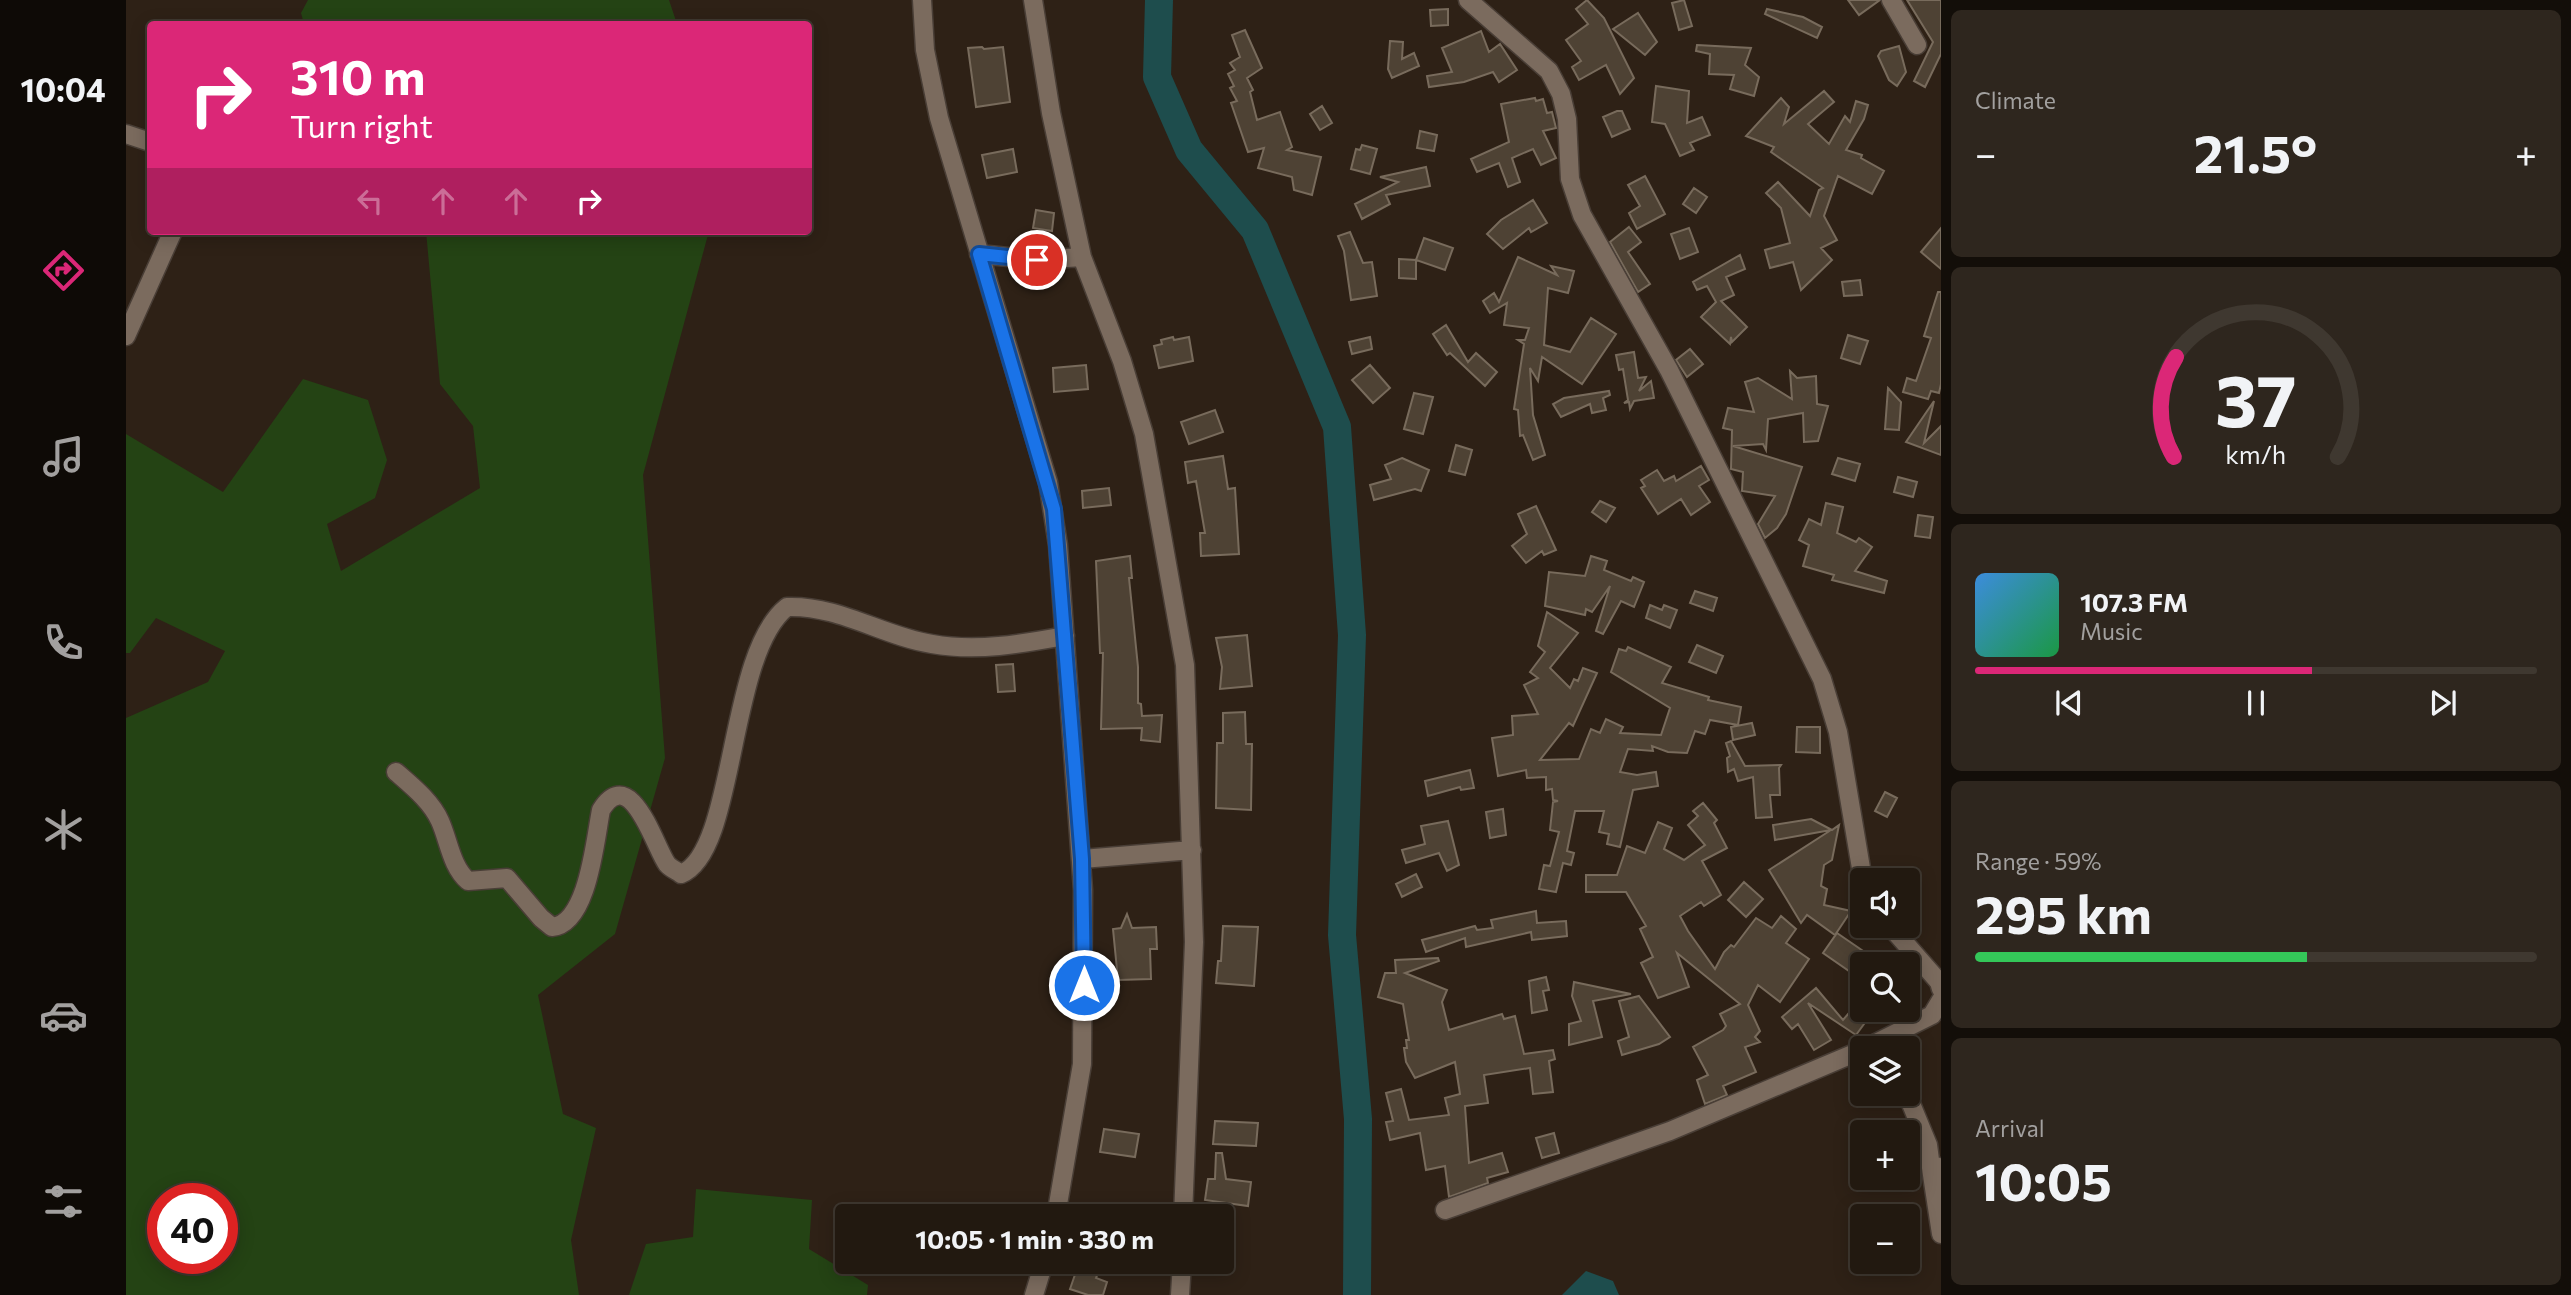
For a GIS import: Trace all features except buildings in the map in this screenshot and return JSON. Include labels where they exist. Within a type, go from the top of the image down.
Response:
[{"type":"street","points":[[922,0],[925,50],[936,107],[1048,482],[1058,545],[1082,859],[1084,1031],[1078,1094],[1058,1204]]},
{"type":"street","points":[[1033,0],[1051,113],[1082,257],[1113,335],[1144,434],[1175,600],[1188,708],[1194,942],[1183,1204]]},
{"type":"street","points":[[1468,0],[1549,71],[1561,94],[1567,119],[1570,179],[1582,215],[1669,370],[1822,679],[1838,732],[1861,868]]},
{"type":"street","points":[[1891,0],[1917,45]]},
{"type":"street","points":[[126,134],[147,141]]},
{"type":"street","points":[[126,336],[171,235]]},
{"type":"street","points":[[979,254],[1037,260],[1082,257]]},
{"type":"street","points":[[396,772],[429,803],[440,819],[458,873],[468,881],[507,878],[541,919],[552,927],[561,926],[569,921],[582,897],[601,810],[607,800],[617,796],[630,800],[640,810],[668,865],[681,874],[692,870],[711,836],[729,757],[762,644],[773,618],[787,607],[824,610],[930,644],[957,647],[1007,646],[1065,636]]},
{"type":"street","points":[[1082,859],[1192,850]]},
{"type":"street","points":[[1901,938],[1939,982],[1941,989]]},
{"type":"street","points":[[1894,1036],[1932,1015],[1941,1000]]},
{"type":"street","points":[[1445,1210],[1670,1131],[1850,1057]]},
{"type":"street","points":[[1912,1106],[1928,1145],[1941,1234]]},
{"type":"street","points":[[1932,1175],[1941,1154]]},
{"type":"street","points":[[1034,1295],[1040,1274]]},
{"type":"street","points":[[1180,1295],[1181,1274]]},
{"type":"green space","points":[[308,0],[669,0],[676,21],[303,21],[301,13]]},
{"type":"green space","points":[[426,235],[708,235],[643,475],[665,758],[615,934],[538,995],[563,1114],[596,1128],[571,1240],[579,1295],[126,1295],[126,718],[208,682],[225,651],[156,618],[130,653],[126,653],[126,434],[223,492],[303,379],[368,400],[387,460],[375,498],[327,524],[341,571],[480,488],[473,426],[440,384]]},
{"type":"green space","points":[[696,1189],[812,1200],[809,1249],[835,1265],[835,1274],[850,1274],[868,1285],[867,1295],[629,1295],[646,1244],[693,1237]]},
{"type":"water","points":[[1586,1271],[1613,1281],[1619,1295],[1562,1295]]},
{"type":"waterway","points":[[1159,0],[1157,77],[1189,150],[1255,230],[1337,427],[1352,635],[1342,935],[1358,1119],[1357,1295]]},
{"type":"route","points":[[1037,260],[979,254],[1054,509],[1082,859],[1084,985]]}]
